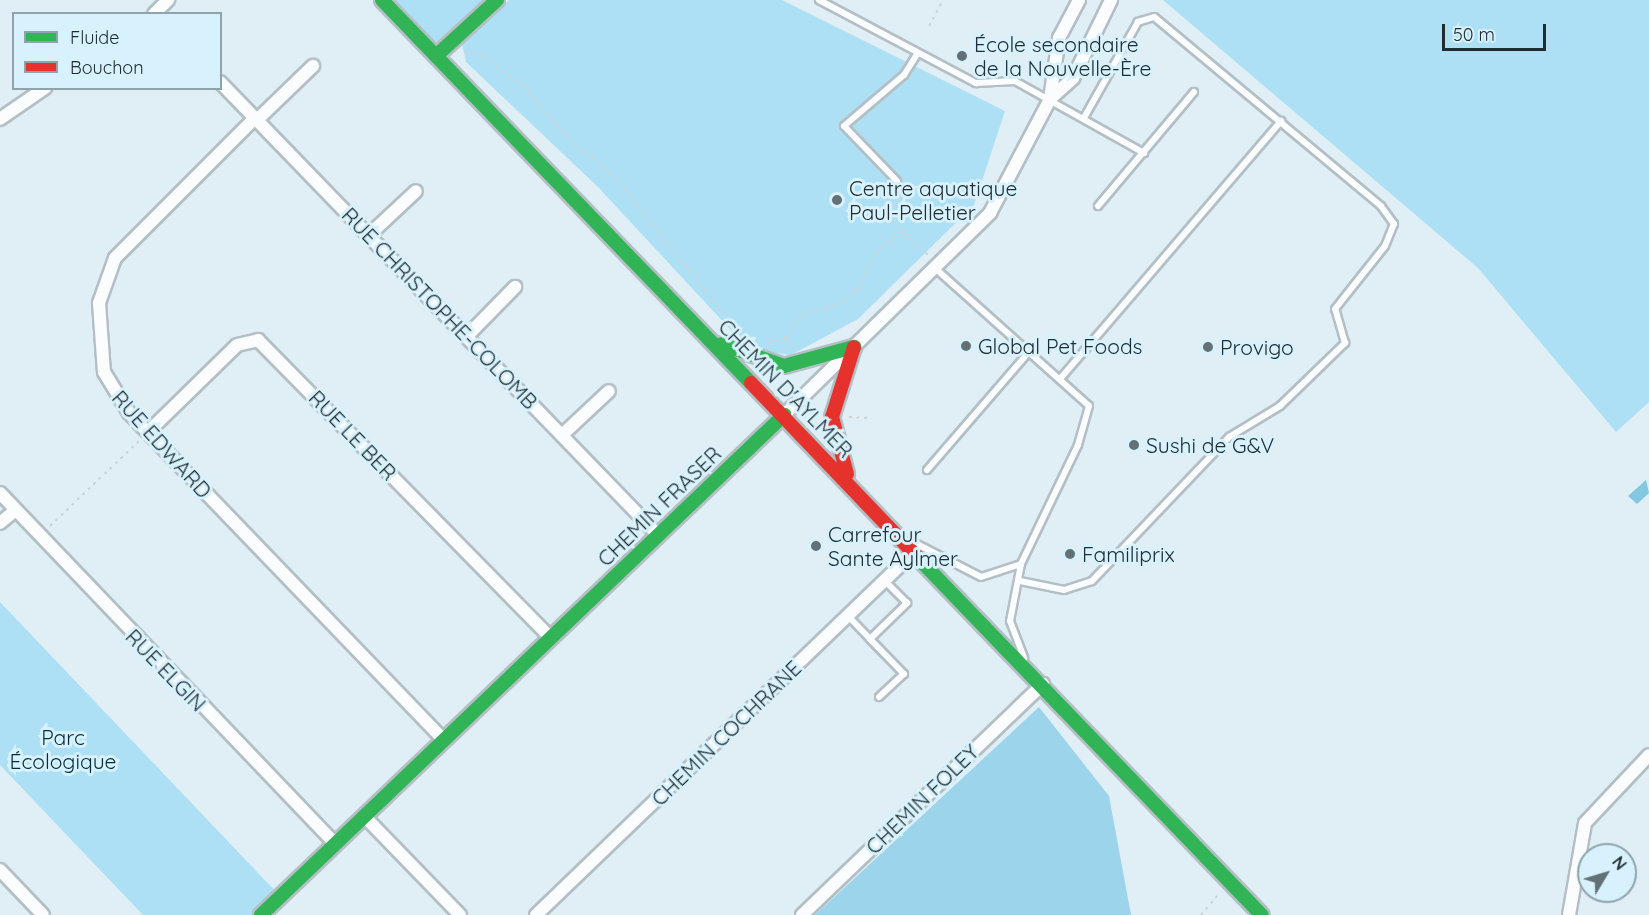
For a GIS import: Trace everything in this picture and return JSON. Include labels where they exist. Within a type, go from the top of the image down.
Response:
[{"type":"main road","name":"CHEMIN D'AYLMER","points":[[382,0],[1160,804],[1262,915]]},
{"type":"main road","points":[[436,56],[497,0]]},
{"type":"main road","points":[[705,334],[756,360],[784,366],[854,347]]},
{"type":"main road","points":[[854,347],[832,417],[836,447],[855,489]]},
{"type":"main road","name":"CHEMIN FRASER","points":[[261,915],[784,415]]},
{"type":"main road","name":"CHEMIN D'AYLMER","points":[[1160,804],[1277,915]]},
{"type":"street","points":[[156,12],[168,0]]},
{"type":"street","name":"CHEMIN FRASER","points":[[1050,99],[1059,38],[1079,0]]},
{"type":"street","name":"CHEMIN FRASER","points":[[784,415],[937,267],[993,207],[1050,99],[1072,78],[1111,0]]},
{"type":"street","name":"RUE EDWARD","points":[[313,66],[135,233],[107,272],[98,321],[104,372],[117,400],[444,740]]},
{"type":"street","name":"RUE CHRISTOPHE-COLOMB","points":[[222,84],[658,535]]},
{"type":"street","points":[[0,119],[42,90]]},
{"type":"street","points":[[369,235],[416,190]]},
{"type":"street","points":[[466,336],[515,287]]},
{"type":"street","name":"RUE LE BER","points":[[147,432],[237,345],[258,340],[550,638]]},
{"type":"street","points":[[562,435],[609,391]]},
{"type":"street","name":"RUE ELGIN","points":[[0,493],[12,512],[335,844]]},
{"type":"street","points":[[0,523],[12,512]]},
{"type":"street","name":"CHEMIN COCHRANE","points":[[536,915],[915,551]]},
{"type":"street","name":"CHEMIN FOLEY","points":[[802,915],[1043,684]]},
{"type":"street","points":[[1569,915],[1585,823],[1649,755]]},
{"type":"street","points":[[364,816],[460,915]]},
{"type":"street","points":[[0,870],[43,915]]},
{"type":"lane","points":[[819,0],[917,54],[976,83],[1015,81],[1144,153]]},
{"type":"lane","points":[[1020,581],[1064,590],[1092,581],[1229,437],[1280,405],[1345,343],[1335,309],[1385,246],[1394,224],[1281,122],[1154,17],[1138,22],[1084,118]]},
{"type":"lane","points":[[897,181],[844,126],[904,75],[917,54]]},
{"type":"lane","points":[[1098,206],[1194,92]]},
{"type":"lane","points":[[1060,379],[1281,122]]},
{"type":"lane","points":[[937,267],[1085,401],[1089,414],[1021,564],[1020,581],[1010,621],[1029,669]]},
{"type":"lane","points":[[927,470],[1029,352]]},
{"type":"lane","points":[[899,535],[981,577],[1021,564]]},
{"type":"lane","points":[[870,639],[907,603],[885,581]]},
{"type":"lane","points":[[848,616],[904,674],[879,697]]},
{"type":"path","points":[[929,26],[943,0]]},
{"type":"path","points":[[460,51],[485,57],[523,85],[563,133],[619,182],[742,336]]},
{"type":"path","points":[[897,181],[901,197],[887,217],[937,267]]},
{"type":"path","points":[[786,339],[802,315],[838,305],[858,289],[880,247],[904,234]]},
{"type":"path","points":[[759,340],[786,339]]},
{"type":"path","points":[[786,339],[796,357]]},
{"type":"path","points":[[844,417],[870,418]]},
{"type":"path","points":[[38,538],[147,432]]},
{"type":"path","points":[[1201,915],[1231,881]]},
{"type":"green space","points":[[382,0],[497,0],[436,56]]},
{"type":"green space","points":[[509,0],[782,0],[1005,111],[974,205],[858,319],[791,355],[767,352],[741,341],[598,187],[466,62],[462,44]]},
{"type":"green space","points":[[1163,0],[1649,0],[1649,402],[1616,432],[1478,268]]},
{"type":"green space","name":"Parc Écologique","points":[[0,602],[280,896],[261,915],[143,915],[0,765]]},
{"type":"shaded area","points":[[1646,480],[1649,493],[1637,504],[1628,496]]},
{"type":"shaded area","points":[[1039,707],[1109,796],[1131,915],[815,915]]},
{"type":"traffic: fast","points":[[382,0],[751,383]]},
{"type":"traffic: fast","points":[[436,56],[497,0]]},
{"type":"traffic: fast","points":[[722,344],[784,366],[854,347]]},
{"type":"traffic: fast","points":[[261,915],[784,415]]},
{"type":"traffic: fast","points":[[919,559],[1262,915]]},
{"type":"traffic: jam","points":[[847,474],[832,417],[854,347]]},
{"type":"traffic: jam","points":[[751,383],[919,559]]},
{"type":"place","name":"École secondaire de la Nouvelle-Ère","points":[[962,56]]},
{"type":"place","name":"Centre aquatique Paul-Pelletier","points":[[837,200]]},
{"type":"place","name":"Global Pet Foods","points":[[966,346]]},
{"type":"place","name":"Provigo","points":[[1208,347]]},
{"type":"place","name":"Sushi de G&V","points":[[1134,445]]},
{"type":"place","name":"Carrefour Sante Aylmer","points":[[816,546]]},
{"type":"place","name":"Familiprix","points":[[1070,554]]}]
